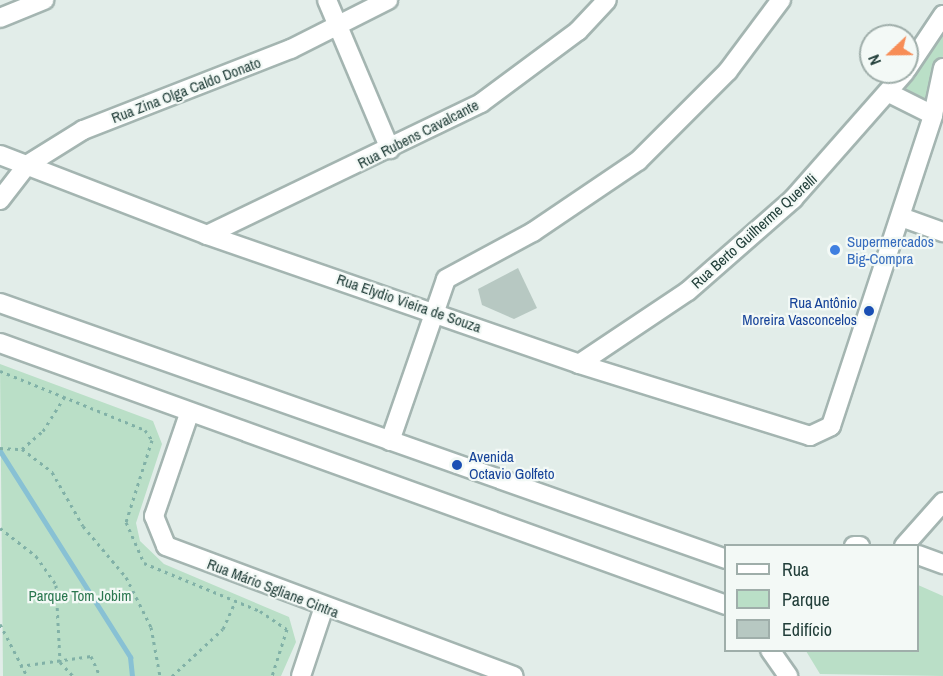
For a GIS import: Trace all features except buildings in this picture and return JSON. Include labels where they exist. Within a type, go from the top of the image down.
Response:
[{"type":"street","points":[[0,18],[44,0]]},
{"type":"street","points":[[327,0],[390,149]]},
{"type":"street","name":"Rua Zina Olga Caldo Donato","points":[[0,200],[27,165],[83,130],[338,28],[388,0]]},
{"type":"street","name":"Rua Rubens Cavalcante","points":[[207,234],[390,149],[481,103],[578,30],[607,0]]},
{"type":"street","points":[[390,441],[433,310],[446,279],[533,232],[638,161],[728,71],[781,0]]},
{"type":"street","name":"Rua Berto Guilherme Querelli","points":[[919,51],[943,15]]},
{"type":"street","points":[[943,68],[933,115],[900,217],[943,231]]},
{"type":"street","name":"Rua Berto Guilherme Querelli","points":[[579,364],[688,291],[793,199],[891,94],[898,84]]},
{"type":"street","points":[[891,94],[933,115]]},
{"type":"street","name":"Rua Elydio Vieira de Souza","points":[[0,155],[207,234],[433,310],[579,364],[810,436],[822,434],[831,426],[900,217]]},
{"type":"street","points":[[0,303],[724,558]]},
{"type":"street","points":[[0,343],[189,414],[724,604]]},
{"type":"street","name":"Rua Mário Sgliane Cintra","points":[[189,414],[154,516],[166,546],[324,607],[514,676]]},
{"type":"street","points":[[906,544],[943,502]]},
{"type":"street","points":[[919,555],[943,564]]},
{"type":"street","points":[[301,676],[324,607]]},
{"type":"street","points":[[771,652],[788,676]]},
{"type":"path","points":[[22,449],[43,431],[65,396]]},
{"type":"path","points":[[0,448],[22,449],[52,472],[83,526],[126,577],[151,627],[160,676]]},
{"type":"path","points":[[0,528],[36,556],[56,585],[60,662],[73,676]]},
{"type":"path","points":[[172,676],[223,629],[235,602]]},
{"type":"path","points":[[0,624],[27,676]]},
{"type":"path","points":[[20,666],[91,656],[100,676]]},
{"type":"green space","points":[[943,19],[943,56],[931,110],[894,92],[899,84],[919,84],[919,55]]},
{"type":"green space","name":"Parque Tom Jobim","points":[[0,364],[153,421],[162,444],[136,523],[140,541],[164,564],[289,617],[296,642],[281,676],[3,676]]},
{"type":"green space","points":[[919,585],[943,596],[943,676],[820,674],[807,652],[919,652]]},
{"type":"waterway","points":[[0,451],[130,657],[132,676]]},
{"type":"place","name":"Supermercados Big-Compra","points":[[835,250]]},
{"type":"place","name":"Rua Antônio Moreira Vasconcelos","points":[[869,311]]},
{"type":"place","name":"Avenida Octavio Golfeto","points":[[457,465]]}]
